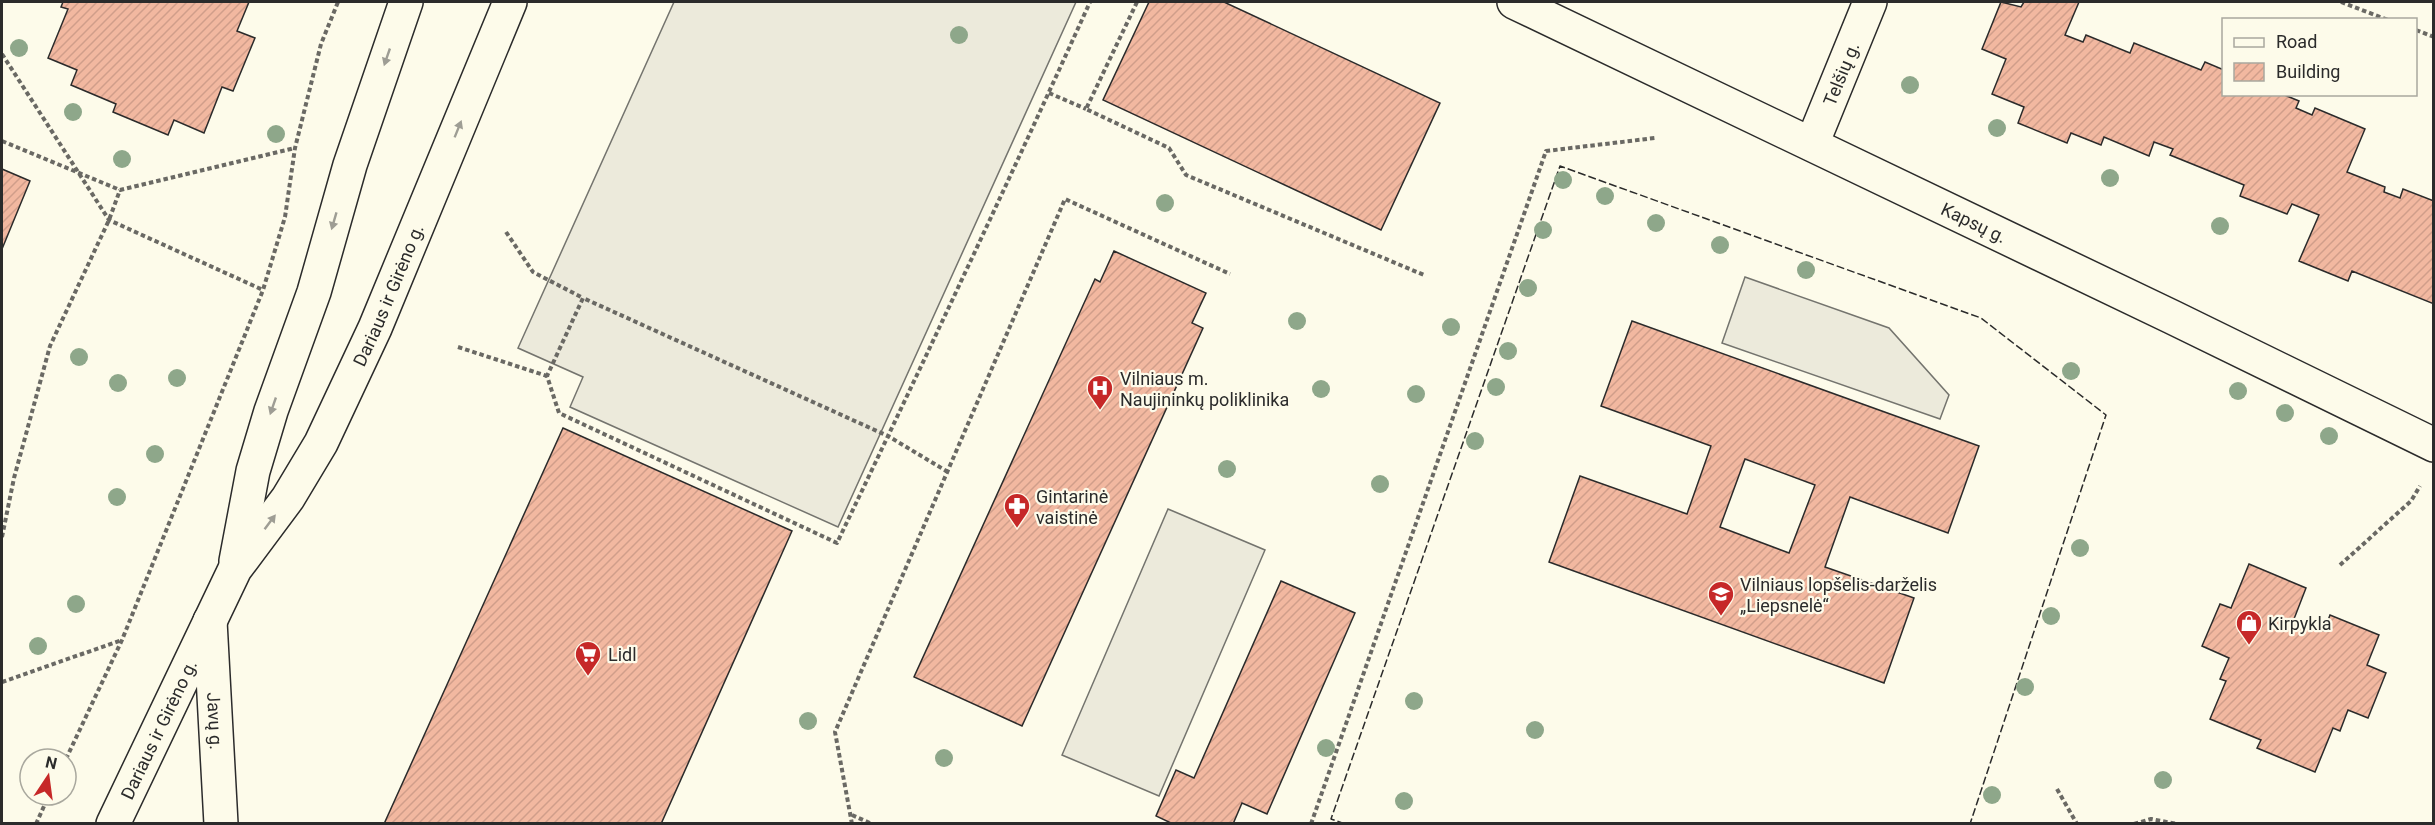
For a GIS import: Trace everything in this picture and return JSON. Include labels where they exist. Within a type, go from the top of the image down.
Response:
[{"type":"main road","name":"Dariaus ir Girėno g.","points":[[235,569],[254,471],[271,411],[314,292],[350,165],[406,2]]},
{"type":"main road","name":"Dariaus ir Girėno g.","points":[[113,824],[235,569],[288,498],[321,443],[375,328],[510,2]]},
{"type":"main road","name":"Kapsų g.","points":[[1514,2],[2433,445]]},
{"type":"main road","name":"Telšių g.","points":[[1812,144],[1870,2]]},
{"type":"main road","name":"Javų g.","points":[[210,621],[221,824]]},
{"type":"path","points":[[72,747],[122,640],[262,290],[285,217],[295,148],[321,44],[338,2]]},
{"type":"path","points":[[583,298],[547,376],[559,413],[837,543],[1090,2]]},
{"type":"path","points":[[1086,109],[1137,2]]},
{"type":"path","points":[[2341,2],[2383,18]]},
{"type":"path","points":[[2417,31],[2433,37]]},
{"type":"path","points":[[2,54],[109,220],[262,290]]},
{"type":"path","points":[[1049,93],[1169,148],[1186,175],[1424,275]]},
{"type":"path","points":[[1311,824],[1546,151],[1655,138]]},
{"type":"path","points":[[2,141],[120,190],[295,148]]},
{"type":"path","points":[[2,537],[14,478],[50,346],[109,220],[120,190]]},
{"type":"path","points":[[852,824],[835,732],[1065,199],[1230,274]]},
{"type":"path","points":[[506,232],[533,272],[583,298],[888,436],[948,471]]},
{"type":"path","points":[[458,347],[547,376]]},
{"type":"path","points":[[2340,565],[2411,501]]},
{"type":"path","points":[[2,682],[122,640]]},
{"type":"path","points":[[2057,789],[2077,824]]},
{"type":"path","points":[[36,824],[44,807]]},
{"type":"path","points":[[852,815],[872,824]]},
{"type":"path","points":[[2134,824],[2151,819],[2177,824]]},
{"type":"shaded area","points":[[674,2],[1076,2],[838,527],[570,407],[583,377],[518,348]]},
{"type":"shaded area","points":[[1745,277],[1889,328],[1949,395],[1940,419],[1722,343]]},
{"type":"shaded area","points":[[1168,509],[1265,550],[1159,796],[1062,755]]},
{"type":"building","points":[[63,2],[249,2],[237,31],[255,38],[233,91],[222,87],[204,133],[174,120],[168,135],[113,112],[116,104],[71,85],[77,70],[48,58],[68,9],[61,7]]},
{"type":"building","points":[[1149,2],[1224,2],[1440,103],[1381,230],[1103,100]]},
{"type":"building","points":[[2001,2],[2021,7],[2024,2],[2079,2],[2065,35],[2083,42],[2086,35],[2130,53],[2134,43],[2201,70],[2205,62],[2222,69],[2222,96],[2287,96],[2299,101],[2296,108],[2312,115],[2315,108],[2365,129],[2347,172],[2385,187],[2384,192],[2400,198],[2403,189],[2434,201],[2434,304],[2352,271],[2348,281],[2299,261],[2319,215],[2292,204],[2287,214],[2240,196],[2244,185],[2170,155],[2173,149],[2154,142],[2149,156],[2104,137],[2101,145],[2071,133],[2067,143],[2018,123],[2024,107],[1992,94],[2006,59],[1982,49]]},
{"type":"building","points":[[2,169],[30,181],[2,249]]},
{"type":"building","name":"Vilniaus m. Naujininkų poliklinika","points":[[1114,251],[1206,293],[1192,323],[1203,328],[1022,726],[914,677],[1095,279],[1100,282]]},
{"type":"building","points":[[1632,321],[1979,446],[1948,533],[1850,497],[1825,567],[1914,598],[1884,683],[1549,562],[1580,476],[1687,514],[1711,446],[1601,406]],"holes":[[[1745,459],[1815,485],[1789,553],[1720,527]]]},
{"type":"building","name":"Lidl","points":[[563,428],[792,531],[661,824],[384,824]]},
{"type":"building","points":[[2249,564],[2306,588],[2294,619],[2324,631],[2330,615],[2379,635],[2367,665],[2386,673],[2368,718],[2348,710],[2340,731],[2333,728],[2315,772],[2257,748],[2261,740],[2210,719],[2226,681],[2220,679],[2229,658],[2202,646],[2220,604],[2231,608]]},
{"type":"building","points":[[1281,581],[1355,613],[1267,814],[1242,803],[1233,824],[1173,824],[1156,816],[1176,770],[1194,778]]},
{"type":"fence","points":[[1345,824],[1331,819],[1560,166],[1981,318],[2106,415],[1970,824]]},
{"type":"place","name":"Vilniaus m. Naujininkų poliklinika","points":[[1100,411]]},
{"type":"place","name":"Gintarinė vaistinė","points":[[1017,529]]},
{"type":"place","name":"Vilniaus lopšelis-darželis „Liepsnelė“","points":[[1721,617]]},
{"type":"place","name":"Kirpykla","points":[[2249,646]]},
{"type":"place","name":"Lidl","points":[[588,677]]}]
